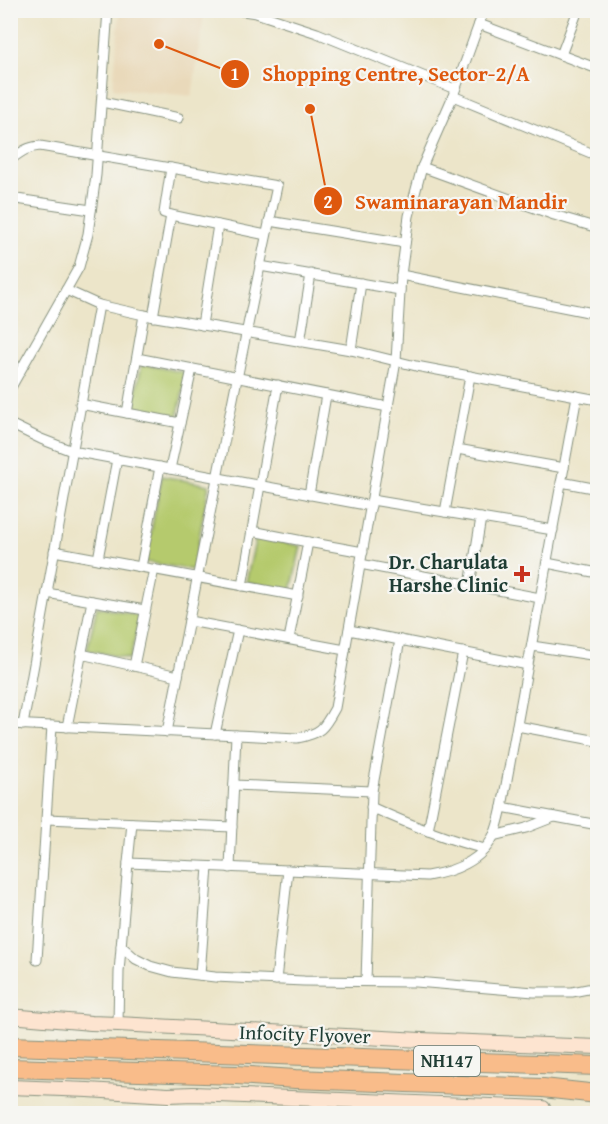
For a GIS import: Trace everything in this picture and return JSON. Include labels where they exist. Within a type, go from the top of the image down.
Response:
[{"type":"highway","name":"Infocity Flyover","points":[[10,1046],[597,1066]]},
{"type":"highway","name":"NH147","points":[[10,1068],[543,1088],[597,1094]]},
{"type":"street","points":[[10,389],[79,267],[88,234],[98,155],[108,10]]},
{"type":"street","points":[[237,10],[257,12],[317,33],[597,156]]},
{"type":"street","points":[[10,724],[297,738],[310,736],[324,726],[334,708],[396,361],[401,275],[409,216],[422,167],[454,93],[484,10]]},
{"type":"street","points":[[561,55],[578,10]]},
{"type":"street","points":[[479,24],[597,69]]},
{"type":"street","points":[[102,102],[179,118]]},
{"type":"street","points":[[10,160],[23,150],[40,146],[277,186],[245,332],[167,732]]},
{"type":"street","points":[[422,167],[554,215],[597,228]]},
{"type":"street","points":[[171,168],[164,213],[266,235]]},
{"type":"street","points":[[10,198],[91,210]]},
{"type":"street","points":[[127,413],[137,358],[149,316],[171,215]]},
{"type":"street","points":[[269,221],[405,243]]},
{"type":"street","points":[[202,325],[218,225]]},
{"type":"street","points":[[260,266],[400,290]]},
{"type":"street","points":[[300,342],[311,274]]},
{"type":"street","points":[[401,275],[597,314]]},
{"type":"street","points":[[351,350],[362,283]]},
{"type":"street","points":[[66,290],[99,305],[149,316],[351,350],[416,366],[597,400]]},
{"type":"street","points":[[23,725],[99,305]]},
{"type":"street","points":[[137,358],[388,407]]},
{"type":"street","points":[[141,567],[165,468],[180,423],[192,369]]},
{"type":"street","points":[[445,512],[470,376]]},
{"type":"street","points":[[242,586],[278,385]]},
{"type":"street","points":[[309,495],[326,395]]},
{"type":"street","points":[[128,863],[427,876],[445,873],[468,862],[485,849],[493,836],[502,807],[577,396]]},
{"type":"street","points":[[80,404],[180,423]]},
{"type":"street","points":[[10,424],[72,451],[309,495],[445,512],[553,530]]},
{"type":"street","points":[[456,449],[564,468]]},
{"type":"street","points":[[98,559],[117,459]]},
{"type":"street","points":[[561,482],[597,489]]},
{"type":"street","points":[[470,585],[481,518]]},
{"type":"street","points":[[252,531],[363,552]]},
{"type":"street","points":[[289,639],[308,543]]},
{"type":"street","points":[[54,551],[298,596]]},
{"type":"street","points":[[547,563],[597,573]]},
{"type":"street","points":[[360,564],[540,598]]},
{"type":"street","points":[[134,666],[154,569]]},
{"type":"street","points":[[47,592],[145,610]]},
{"type":"street","points":[[66,727],[92,601]]},
{"type":"street","points":[[189,621],[345,650]]},
{"type":"street","points":[[215,734],[238,630]]},
{"type":"street","points":[[349,630],[528,665]]},
{"type":"street","points":[[366,981],[372,791],[400,640]]},
{"type":"street","points":[[532,646],[597,656]]},
{"type":"street","points":[[428,831],[463,652]]},
{"type":"street","points":[[81,654],[178,676]]},
{"type":"street","points":[[37,960],[52,726]]},
{"type":"street","points":[[517,726],[597,741]]},
{"type":"street","points":[[230,868],[236,735]]},
{"type":"street","points":[[234,785],[372,791]]},
{"type":"street","points":[[371,807],[459,843],[485,849]]},
{"type":"street","points":[[502,807],[597,825]]},
{"type":"street","points":[[493,836],[526,828],[554,817]]},
{"type":"street","points":[[46,819],[232,827]]},
{"type":"street","points":[[118,1024],[119,972],[132,823]]},
{"type":"street","points":[[200,975],[208,867]]},
{"type":"street","points":[[276,980],[288,870]]},
{"type":"street","points":[[121,946],[135,959],[150,966],[172,972],[215,977],[416,981],[534,992],[573,992],[597,987]]},
{"type":"street","points":[[10,1016],[91,1023],[597,1047]]},
{"type":"street","points":[[10,1087],[544,1111],[543,1088]]},
{"type":"shaded area","points":[[120,11],[204,15],[192,96],[113,88]]},
{"type":"green space","points":[[142,364],[187,373],[177,418],[132,409]]},
{"type":"green space","points":[[162,476],[209,485],[193,570],[145,562]]},
{"type":"green space","points":[[256,537],[301,546],[291,591],[246,582]]},
{"type":"green space","points":[[97,607],[140,616],[130,659],[87,650]]},
{"type":"place","name":"Shopping Centre, Sector-2/A","points":[[159,44]]},
{"type":"place","name":"Swaminarayan Mandir","points":[[310,109]]},
{"type":"place","name":"Dr. Charulata Harshe Clinic","points":[[522,574]]}]
